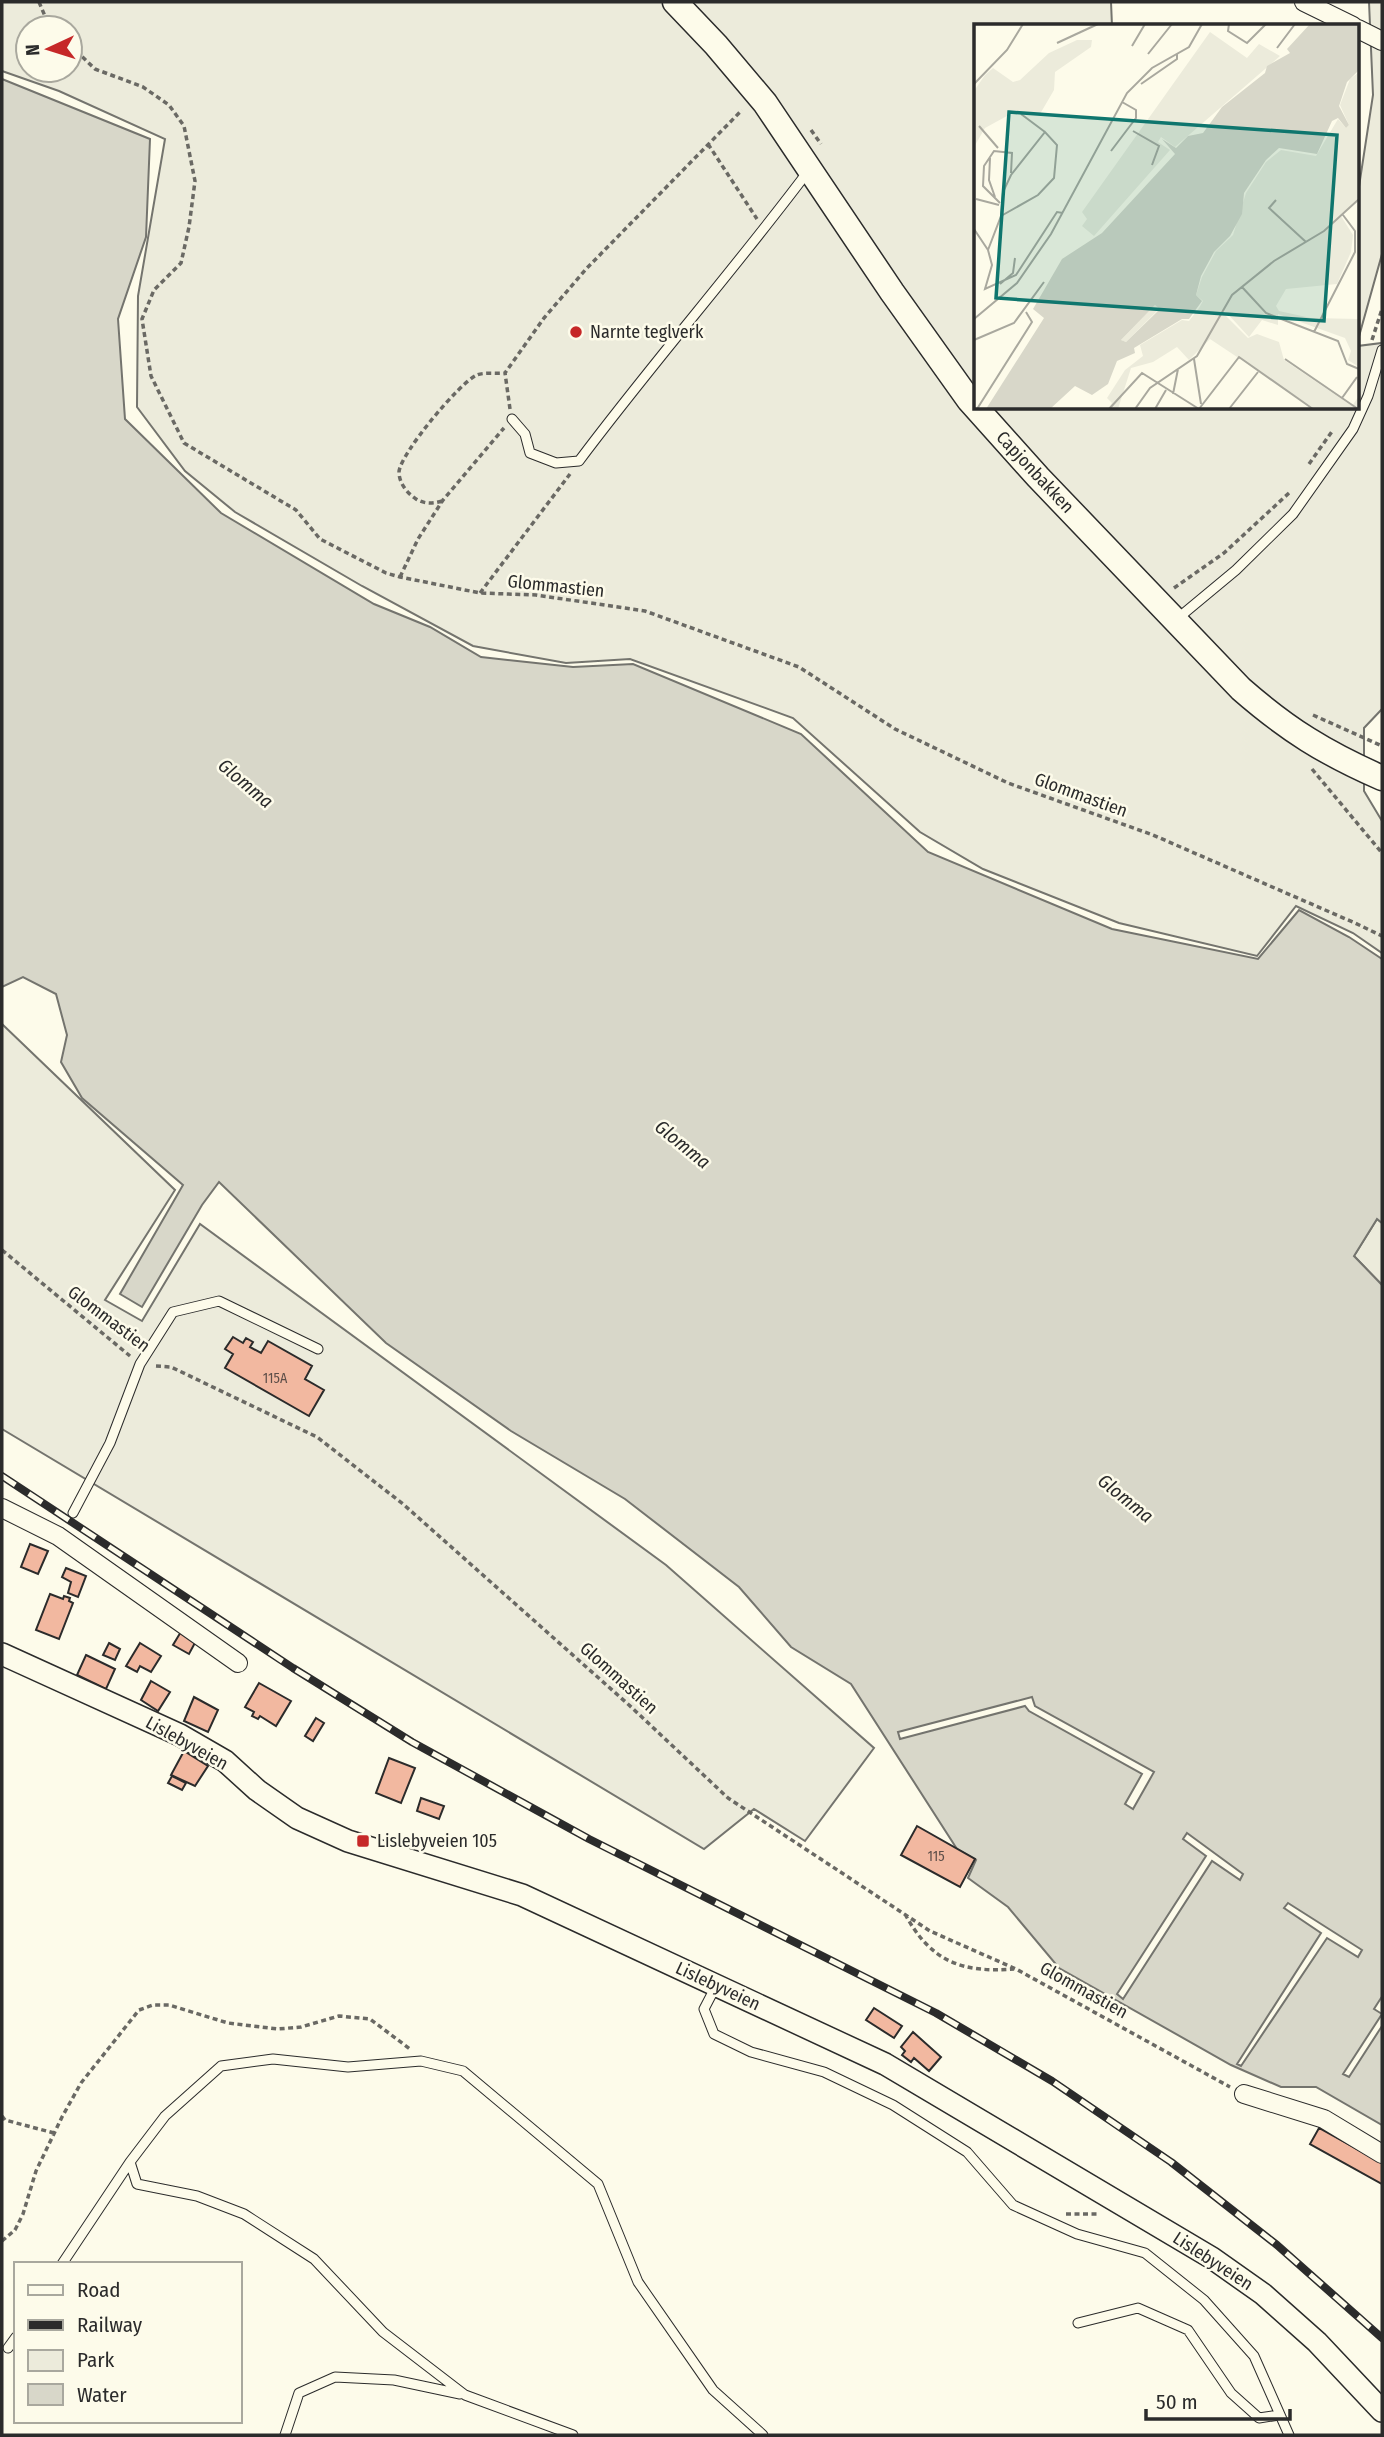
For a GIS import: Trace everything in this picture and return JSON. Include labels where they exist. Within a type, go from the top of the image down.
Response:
[{"type":"main road","name":"Capjonbakken","points":[[675,2],[757,94],[892,292],[974,406]]},
{"type":"main road","name":"Capjonbakken","points":[[978,410],[1038,477],[1184,613],[1241,689],[1308,741],[1382,778]]},
{"type":"street","points":[[1304,2],[1349,24]]},
{"type":"street","points":[[1360,30],[1382,41]]},
{"type":"street","points":[[2,1508],[61,1532],[238,1663]]},
{"type":"street","name":"Lislebyveien","points":[[2,1654],[180,1735],[225,1761],[257,1790],[297,1818],[348,1841],[522,1895],[885,2064],[1212,2258],[1263,2294],[1308,2334],[1382,2411]]},
{"type":"street","points":[[1244,2094],[1324,2119],[1382,2154]]},
{"type":"lane","points":[[512,419],[526,434],[530,453],[556,463],[579,461],[635,386],[764,230],[810,169]]},
{"type":"lane","points":[[1184,613],[1236,570],[1293,514],[1334,458],[1358,418],[1382,350]]},
{"type":"lane","points":[[73,1513],[110,1443],[140,1364],[173,1312],[219,1301],[318,1349]]},
{"type":"lane","points":[[717,1985],[704,2009],[714,2034],[751,2052],[824,2072],[893,2105],[967,2152],[1013,2205],[1077,2234],[1145,2253],[1204,2300],[1254,2356],[1289,2435]]},
{"type":"lane","points":[[63,2262],[165,2116],[221,2066],[273,2059],[348,2067],[421,2061],[463,2071],[598,2184],[638,2282],[713,2390],[763,2435]]},
{"type":"lane","points":[[131,2162],[138,2184],[197,2196],[244,2214],[314,2259],[383,2332],[465,2396]]},
{"type":"lane","points":[[1078,2323],[1138,2308],[1188,2330],[1231,2393],[1259,2418],[1279,2415]]},
{"type":"lane","points":[[8,2348],[14,2340]]},
{"type":"lane","points":[[285,2435],[299,2393],[335,2377],[394,2380],[465,2396],[573,2435]]},
{"type":"path","name":"Glommastien","points":[[84,58],[95,69],[144,87],[169,105],[184,126],[195,181],[189,228],[181,263],[154,290],[142,318],[150,376],[184,443],[296,510],[320,539],[400,578],[480,593],[536,595],[645,611],[799,667],[895,729],[1008,783],[1153,835],[1382,936]]},
{"type":"path","points":[[400,578],[418,539],[443,500],[512,419],[505,373],[544,318],[587,268],[757,94]]},
{"type":"path","points":[[708,144],[764,230]]},
{"type":"path","points":[[443,500],[439,503],[423,503],[410,495],[400,481],[402,461],[443,406],[477,375],[505,373]]},
{"type":"path","points":[[1303,474],[1338,424]]},
{"type":"path","points":[[480,593],[579,461]]},
{"type":"path","points":[[1174,588],[1224,553],[1297,486]]},
{"type":"path","points":[[1168,582],[1174,588],[1184,613]]},
{"type":"path","points":[[1304,709],[1320,719],[1382,746]]},
{"type":"path","points":[[1308,741],[1300,754],[1382,853]]},
{"type":"path","name":"Glommastien","points":[[2,1251],[140,1364],[171,1367],[317,1437],[402,1504],[629,1705],[728,1798],[930,1931],[1016,1969],[1244,2094]]},
{"type":"path","points":[[904,1913],[916,1934],[937,1954],[963,1968],[987,1971],[1016,1969]]},
{"type":"path","points":[[2,2241],[15,2230],[23,2214],[36,2171],[81,2083],[139,2010],[153,2005],[169,2005],[228,2023],[278,2029],[300,2027],[339,2016],[370,2019],[412,2050],[421,2061]]},
{"type":"path","points":[[2,2116],[5,2120],[54,2133]]},
{"type":"path","points":[[1031,2213],[1108,2215]]},
{"type":"green space","points":[[2,2],[1111,2],[1112,24],[974,24],[974,410],[1360,410],[1360,346],[1382,343],[1382,709],[1364,728],[1364,791],[1382,821],[1382,953],[1353,933],[1296,906],[1257,956],[1119,923],[983,869],[920,832],[793,718],[630,659],[566,663],[473,646],[362,586],[235,512],[185,471],[137,407],[138,296],[165,139],[39,84],[84,84],[84,14],[14,14],[14,75],[2,71]]},
{"type":"green space","points":[[1369,2],[1382,2],[1382,254],[1360,333],[1360,180],[1373,95]]},
{"type":"green space","points":[[2,1024],[175,1190],[105,1300],[142,1321],[200,1224],[666,1565],[874,1748],[805,1841],[754,1809],[704,1849],[2,1429]]},
{"type":"green space","points":[[1377,1219],[1382,1223],[1382,1285],[1354,1256]]},
{"type":"water","name":"Glomma","points":[[2,79],[150,139],[146,237],[118,319],[125,419],[221,513],[374,604],[430,627],[481,657],[573,667],[633,664],[801,734],[928,852],[1112,929],[1258,959],[1299,910],[1349,937],[1382,959],[1382,1223],[1377,1219],[1354,1256],[1382,1285],[1382,2125],[1316,2087],[1281,2087],[1231,2065],[1059,1968],[1008,1907],[968,1878],[976,1860],[957,1849],[851,1684],[791,1647],[739,1587],[625,1499],[511,1431],[386,1343],[219,1182],[202,1205],[142,1307],[120,1294],[183,1185],[82,1098],[61,1062],[67,1035],[56,994],[23,977],[2,987]]},
{"type":"pier","points":[[1032,1697],[1035,1706],[1154,1772],[1133,1809],[1125,1804],[1142,1774],[1029,1711],[1025,1706],[900,1739],[898,1732]]},
{"type":"pier","points":[[1187,1833],[1243,1874],[1240,1880],[1212,1861],[1123,1999],[1117,1994],[1206,1856],[1183,1839]]},
{"type":"pier","points":[[1288,1903],[1362,1950],[1358,1957],[1327,1938],[1241,2066],[1237,2064],[1321,1933],[1284,1908]]},
{"type":"pier","points":[[1382,1999],[1382,2014],[1374,2009]]},
{"type":"pier","points":[[1382,2014],[1382,2026],[1349,2077],[1343,2074]]},
{"type":"building","points":[[233,1337],[243,1343],[246,1338],[253,1342],[250,1347],[261,1353],[268,1341],[312,1366],[305,1379],[324,1390],[309,1416],[225,1368],[233,1354],[225,1349]]},
{"type":"building","points":[[30,1544],[48,1551],[38,1574],[21,1567]]},
{"type":"building","points":[[66,1568],[86,1576],[78,1597],[68,1593],[71,1582],[62,1577]]},
{"type":"building","points":[[50,1594],[63,1599],[64,1596],[70,1598],[69,1601],[73,1603],[59,1639],[36,1630]]},
{"type":"building","points":[[182,1630],[197,1639],[189,1654],[173,1645]]},
{"type":"building","points":[[109,1643],[120,1649],[115,1660],[103,1655]]},
{"type":"building","points":[[140,1643],[161,1656],[151,1672],[140,1666],[137,1672],[126,1666]]},
{"type":"building","points":[[86,1655],[115,1669],[106,1689],[77,1675]]},
{"type":"building","points":[[151,1681],[170,1692],[158,1711],[141,1700]]},
{"type":"building","points":[[259,1683],[291,1701],[276,1726],[260,1716],[258,1719],[252,1716],[254,1712],[245,1707]]},
{"type":"building","points":[[194,1697],[218,1710],[208,1732],[184,1721]]},
{"type":"building","points":[[316,1718],[324,1723],[313,1741],[305,1736]]},
{"type":"building","points":[[184,1751],[208,1766],[195,1786],[171,1775]]},
{"type":"building","points":[[389,1758],[415,1768],[401,1803],[376,1793]]},
{"type":"building","points":[[172,1776],[186,1783],[182,1790],[168,1783]]},
{"type":"building","points":[[421,1798],[444,1806],[439,1819],[417,1811]]},
{"type":"building","points":[[917,1826],[975,1859],[960,1887],[901,1855]]},
{"type":"building","points":[[874,2008],[902,2026],[894,2038],[866,2020]]},
{"type":"building","points":[[913,2032],[941,2057],[929,2071],[914,2058],[911,2062],[902,2055],[905,2051],[901,2047]]},
{"type":"building","points":[[1319,2128],[1382,2163],[1382,2184],[1310,2144]]},
{"type":"railway","points":[[2,1476],[293,1668],[412,1742],[589,1839],[936,2013],[1052,2081],[1171,2162],[1277,2245],[1382,2338]]},
{"type":"place","name":"Narnte teglverk","points":[[576,332]]},
{"type":"place","name":"Lislebyveien 105","points":[[363,1841]]}]
